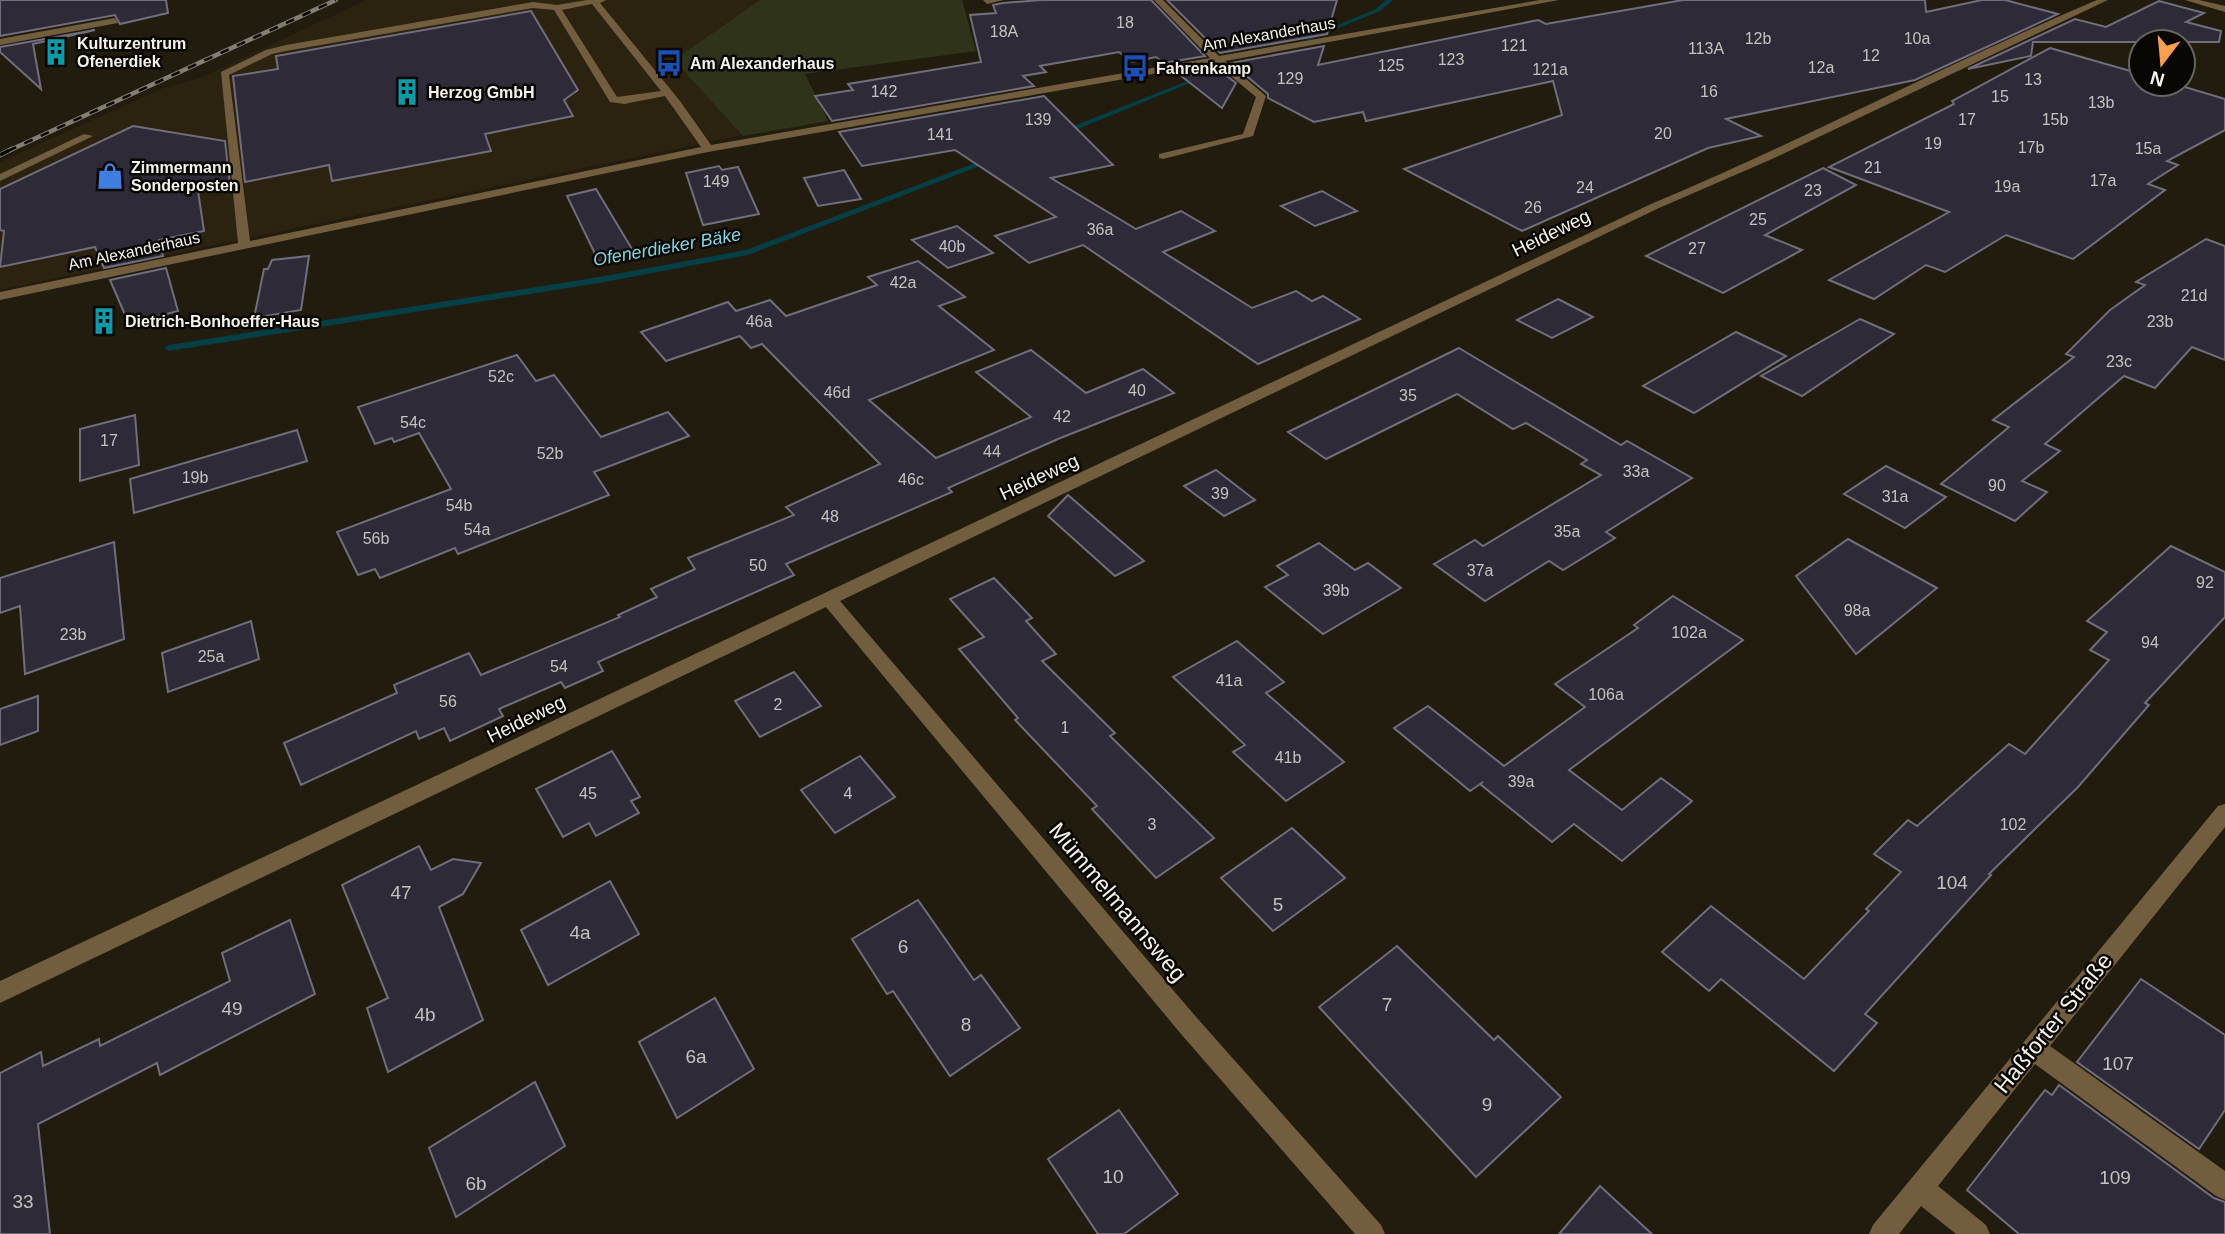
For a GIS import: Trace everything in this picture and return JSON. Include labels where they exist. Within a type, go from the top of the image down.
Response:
[{"type":"street","points":[[987,1],[1000,0]]},
{"type":"street","points":[[1158,0],[1217,59],[1261,96],[1248,136],[1163,156]]},
{"type":"street","name":"Am Alexanderhaus","points":[[0,296],[708,149],[1555,0]]},
{"type":"street","points":[[2189,0],[2225,9]]},
{"type":"street","points":[[244,244],[224,74],[269,52],[286,48],[533,5],[557,8],[597,1],[708,149]]},
{"type":"street","name":"Heideweg","points":[[0,992],[1655,206],[1731,175],[1879,107],[2097,1]]},
{"type":"street","points":[[557,8],[614,100],[624,102],[668,93]]},
{"type":"street","points":[[0,42],[115,21]]},
{"type":"street","points":[[0,178],[88,136]]},
{"type":"street","name":"Mümmelmannsweg","points":[[829,599],[1189,1027],[1371,1234]]},
{"type":"street","name":"Haßforter Straße","points":[[1882,1234],[2225,812]]},
{"type":"street","points":[[2032,1047],[2225,1187]]},
{"type":"street","points":[[1920,1188],[1976,1234]]},
{"type":"shaded area","points":[[366,0],[760,0],[675,60],[743,135],[0,290],[0,162],[163,88],[200,78]]},
{"type":"green space","points":[[760,0],[962,0],[976,51],[805,74],[828,121],[743,136],[674,60]]},
{"type":"building","points":[[0,0],[166,0],[168,13],[120,24],[115,15],[0,36]]},
{"type":"building","points":[[1042,0],[1151,0],[1205,56],[1164,63],[1156,57],[1132,62],[1119,52],[1040,66],[1046,72],[1023,76],[1034,86],[832,121],[815,96],[853,90],[848,84],[981,62],[970,15],[996,13],[993,5]]},
{"type":"building","points":[[1167,0],[1337,0],[1327,34],[1220,53]]},
{"type":"building","points":[[1683,0],[1925,0],[1926,12],[1982,0],[2005,0],[2058,14],[1915,80],[1726,119],[1761,136],[1708,148],[1522,231],[1404,169],[1562,115],[1553,81],[1366,121],[1363,112],[1314,122],[1268,98],[1268,94],[1231,63],[1324,46],[1318,65],[1538,20],[1546,24]]},
{"type":"building","points":[[2159,1],[2204,13],[2186,22],[2221,31],[2219,42],[2197,42],[2197,28],[2127,28],[2127,42],[2033,42],[2031,56],[1968,69],[2075,19],[2106,27]]},
{"type":"building","name":"Herzog GmbH","points":[[531,11],[578,90],[564,100],[573,116],[485,134],[491,151],[332,181],[329,165],[245,182],[233,76],[278,69],[276,56]]},
{"type":"building","points":[[95,30],[33,44],[41,89],[0,52],[0,47]]},
{"type":"building","points":[[2050,48],[2127,70],[2127,98],[2197,98],[2197,91],[2225,99],[2225,130],[2167,161],[2178,165],[2148,184],[2165,190],[2073,259],[2006,235],[1945,272],[1926,265],[1874,299],[1829,280],[1949,212],[1829,167],[1954,104],[1952,101]]},
{"type":"building","points":[[1214,66],[1236,83],[1222,108],[1176,72]]},
{"type":"building","points":[[1044,96],[1113,165],[1051,178],[1136,229],[1181,211],[1215,231],[1163,252],[1252,308],[1296,291],[1312,301],[1323,296],[1360,319],[1258,364],[1083,245],[1029,263],[995,236],[1056,217],[955,150],[862,166],[839,132]]},
{"type":"building","points":[[133,126],[225,141],[230,185],[198,191],[204,231],[159,240],[163,256],[104,268],[95,247],[0,267],[4,231],[0,230],[0,189]]},
{"type":"building","points":[[719,166],[722,170],[738,167],[759,214],[703,225],[686,173]]},
{"type":"building","points":[[1823,168],[1856,185],[1765,235],[1802,250],[1723,293],[1646,256]]},
{"type":"building","points":[[844,170],[861,199],[818,206],[804,178]]},
{"type":"building","points":[[596,189],[635,254],[599,262],[567,196]]},
{"type":"building","points":[[1322,191],[1357,211],[1315,226],[1281,206]]},
{"type":"building","points":[[957,226],[993,253],[948,268],[912,240]]},
{"type":"building","points":[[2206,239],[2225,246],[2225,360],[2192,347],[2155,388],[2124,376],[2045,444],[2060,451],[2022,481],[2047,492],[2015,521],[1941,484],[2009,427],[1993,420],[2074,357],[2066,354],[2110,310],[2145,285],[2136,282]]},
{"type":"building","points":[[309,256],[301,310],[254,318],[264,269],[268,269],[272,260]]},
{"type":"building","points":[[918,261],[965,297],[939,306],[994,350],[869,400],[936,458],[1031,417],[976,372],[1031,350],[1086,393],[1143,369],[1174,393],[1058,439],[948,488],[952,492],[786,564],[794,575],[598,662],[603,671],[565,688],[561,682],[499,709],[503,716],[450,741],[444,728],[419,739],[416,731],[301,785],[284,743],[397,693],[394,685],[469,653],[481,675],[620,617],[618,615],[657,597],[651,589],[695,569],[688,558],[794,515],[786,507],[880,464],[762,344],[751,348],[740,336],[666,361],[641,332],[728,302],[736,311],[770,300],[786,316],[877,285],[868,277]]},
{"type":"building","points":[[166,268],[178,311],[129,324],[110,280]]},
{"type":"building","points":[[1558,299],[1593,317],[1552,338],[1517,320]]},
{"type":"building","points":[[1860,319],[1894,334],[1802,396],[1761,376]]},
{"type":"building","points":[[1736,332],[1786,356],[1694,413],[1643,386]]},
{"type":"building","points":[[1459,348],[1621,445],[1627,441],[1692,478],[1606,532],[1615,538],[1563,570],[1549,561],[1485,601],[1434,564],[1475,540],[1483,546],[1601,475],[1581,464],[1587,460],[1526,423],[1513,429],[1457,394],[1326,459],[1288,432]]},
{"type":"building","points":[[517,355],[536,381],[554,375],[601,437],[668,412],[689,436],[594,472],[609,495],[458,554],[455,548],[380,578],[375,569],[358,575],[337,532],[451,489],[419,433],[394,442],[392,438],[375,444],[358,407]]},
{"type":"building","points":[[135,415],[139,465],[80,481],[80,429]]},
{"type":"building","points":[[297,430],[307,461],[134,513],[130,479]]},
{"type":"building","points":[[1886,466],[1946,497],[1905,528],[1844,494]]},
{"type":"building","points":[[1216,470],[1255,500],[1224,516],[1184,486]]},
{"type":"building","points":[[1068,495],[1144,561],[1115,576],[1048,516]]},
{"type":"building","points":[[1848,539],[1937,588],[1856,654],[1796,576]]},
{"type":"building","points":[[114,542],[124,639],[25,674],[20,606],[0,613],[0,578]]},
{"type":"building","points":[[1319,543],[1355,570],[1368,563],[1401,588],[1323,634],[1265,587],[1288,575],[1277,566]]},
{"type":"building","points":[[2171,546],[2225,572],[2225,617],[2145,703],[2149,705],[2078,787],[1989,874],[1991,875],[1865,1014],[1877,1023],[1834,1071],[1721,979],[1709,991],[1662,952],[1711,906],[1804,979],[1869,911],[1866,909],[1901,872],[1874,854],[1908,820],[1917,826],[2009,744],[2025,754],[2109,660],[2090,650],[2107,632],[2087,621]]},
{"type":"building","points":[[994,578],[1032,618],[1026,621],[1056,654],[1042,661],[1115,733],[1110,736],[1214,838],[1156,878],[1092,809],[1097,806],[1015,720],[1018,718],[959,649],[984,637],[950,599]]},
{"type":"building","points":[[1673,596],[1743,640],[1569,770],[1622,810],[1661,778],[1692,801],[1622,861],[1574,824],[1552,842],[1480,784],[1470,791],[1394,728],[1428,706],[1504,766],[1585,707],[1555,684],[1638,628],[1634,625]]},
{"type":"building","points":[[251,621],[259,659],[168,692],[162,653]]},
{"type":"building","points":[[1237,641],[1284,682],[1266,693],[1344,762],[1286,801],[1233,752],[1245,745],[1173,677]]},
{"type":"building","points":[[794,672],[821,706],[760,737],[735,701]]},
{"type":"building","points":[[38,696],[38,731],[0,745],[0,709]]},
{"type":"building","points":[[612,751],[640,797],[631,801],[639,813],[596,836],[589,823],[563,837],[536,789]]},
{"type":"building","points":[[860,756],[895,797],[835,833],[801,790]]},
{"type":"building","points":[[1292,828],[1345,878],[1273,931],[1221,878]]},
{"type":"building","points":[[419,846],[431,870],[453,859],[481,863],[463,894],[439,907],[483,1020],[388,1072],[367,1008],[388,998],[342,885]]},
{"type":"building","points":[[610,881],[639,934],[548,985],[521,930]]},
{"type":"building","points":[[918,900],[974,980],[981,975],[1020,1028],[950,1076],[893,991],[887,994],[852,939]]},
{"type":"building","points":[[290,920],[315,994],[160,1075],[157,1063],[38,1124],[50,1234],[0,1234],[0,1073],[41,1052],[43,1066],[99,1039],[100,1046],[230,981],[222,953]]},
{"type":"building","points":[[1397,946],[1494,1040],[1498,1036],[1561,1097],[1476,1177],[1319,1007]]},
{"type":"building","points":[[2141,979],[2225,1035],[2225,1110],[2199,1149],[2077,1062]]},
{"type":"building","points":[[715,998],[754,1069],[677,1118],[639,1042]]},
{"type":"building","points":[[535,1082],[565,1146],[456,1217],[429,1148]]},
{"type":"building","points":[[2059,1085],[2214,1198],[2225,1202],[2225,1234],[2019,1234],[1967,1190],[2045,1090],[2052,1095]]},
{"type":"building","points":[[1119,1110],[1178,1194],[1124,1234],[1098,1234],[1048,1159]]},
{"type":"building","points":[[1600,1186],[1652,1234],[1559,1234]]},
{"type":"waterway","name":"Ofenerdieker Bäke","points":[[1307,39],[1378,10],[1390,0]]},
{"type":"waterway","name":"Ofenerdieker Bäke","points":[[1060,133],[1187,83]]},
{"type":"waterway","name":"Ofenerdieker Bäke","points":[[169,348],[599,280],[748,252],[994,159]]},
{"type":"railway","points":[[8,151],[336,0]]},
{"type":"railway","points":[[8,151],[12,149]]},
{"type":"railway","points":[[0,155],[8,151]]},
{"type":"place","name":"Kulturzentrum Ofenerdiek","points":[[56,52]]},
{"type":"place","name":"Am Alexanderhaus","points":[[669,63]]},
{"type":"place","name":"Fahrenkamp","points":[[1135,68]]},
{"type":"place","name":"Herzog GmbH","points":[[407,92]]},
{"type":"place","name":"Zimmermann Sonderposten","points":[[110,176]]},
{"type":"place","name":"Dietrich-Bonhoeffer-Haus","points":[[104,321]]}]
